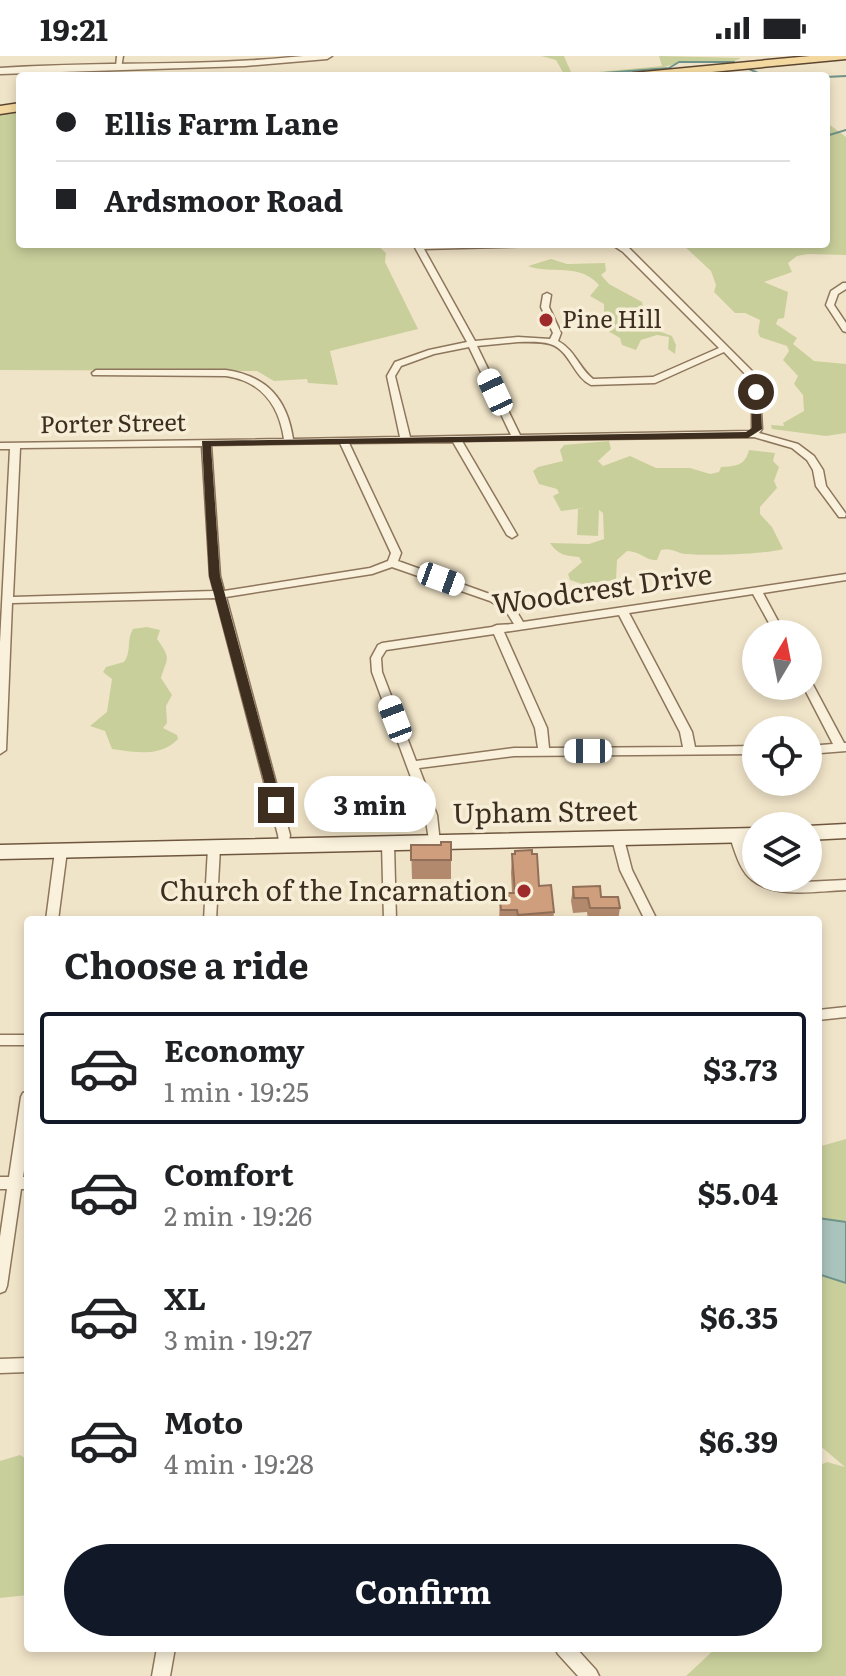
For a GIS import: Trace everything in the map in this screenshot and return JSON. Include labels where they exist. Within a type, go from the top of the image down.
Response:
[{"type":"main road","points":[[676,72],[846,56]]},
{"type":"main road","points":[[822,832],[846,831]]},
{"type":"main road","name":"Upham Street","points":[[0,852],[742,835]]},
{"type":"street","points":[[0,71],[119,61],[258,65],[327,56]]},
{"type":"street","points":[[419,248],[472,344],[517,439]]},
{"type":"street","points":[[622,248],[746,370],[753,381],[757,429],[754,434]]},
{"type":"street","points":[[846,285],[834,293],[830,305],[846,329]]},
{"type":"street","points":[[547,295],[545,310],[557,333],[553,342]]},
{"type":"street","points":[[406,441],[391,376],[393,369],[409,359],[472,344],[529,338],[553,342],[568,350],[586,380],[601,384],[660,379],[724,349]]},
{"type":"street","points":[[96,373],[230,373],[248,376],[259,383],[280,406],[289,442]]},
{"type":"street","name":"Porter Street","points":[[0,446],[754,434],[795,446],[811,458],[823,490],[842,515]]},
{"type":"street","points":[[457,440],[512,535]]},
{"type":"street","points":[[344,442],[396,553],[392,563]]},
{"type":"street","points":[[206,443],[212,557],[284,835],[284,846]]},
{"type":"street","points":[[0,750],[15,446]]},
{"type":"street","points":[[7,600],[220,594],[372,571],[392,563],[494,599],[510,609],[520,625]]},
{"type":"street","name":"Woodcrest Drive","points":[[434,843],[431,815],[377,672],[375,662],[379,650],[395,643],[846,577]]},
{"type":"street","points":[[756,590],[772,620]]},
{"type":"street","points":[[622,610],[686,732],[690,751]]},
{"type":"street","points":[[497,628],[541,728],[544,751]]},
{"type":"street","points":[[816,700],[843,747],[822,749]]},
{"type":"street","points":[[413,765],[480,754],[544,751],[742,750]]},
{"type":"street","points":[[735,835],[742,854]]},
{"type":"street","points":[[618,839],[633,886],[649,916]]},
{"type":"street","points":[[388,844],[390,916]]},
{"type":"street","points":[[210,916],[214,848]]},
{"type":"street","points":[[53,916],[61,851]]},
{"type":"street","points":[[822,886],[846,885]]},
{"type":"street","points":[[822,1015],[846,1012]]},
{"type":"street","points":[[0,1040],[24,1040]]},
{"type":"street","points":[[0,1286],[24,1122]]},
{"type":"street","points":[[0,1366],[24,1365]]},
{"type":"street","points":[[161,1676],[165,1652]]},
{"type":"street","points":[[568,1652],[590,1676]]},
{"type":"green space","points":[[541,56],[564,56],[571,72],[563,72],[556,60]]},
{"type":"green space","points":[[659,56],[741,58],[726,63],[686,62],[651,70],[598,72],[662,66]]},
{"type":"green space","points":[[16,111],[16,248],[380,248],[386,253],[385,262],[418,329],[330,351],[338,385],[308,383],[307,379],[274,381],[257,371],[0,370],[0,114]]},
{"type":"green space","points":[[830,125],[846,137],[846,255],[797,256],[788,263],[792,272],[764,282],[788,292],[784,318],[778,319],[776,324],[797,338],[793,344],[814,361],[846,364],[846,433],[826,436],[772,429],[771,425],[784,426],[783,423],[804,411],[803,395],[794,384],[798,376],[783,360],[789,351],[787,346],[760,337],[760,320],[745,313],[735,313],[714,292],[716,285],[711,271],[686,248],[830,248]]},
{"type":"green space","points":[[551,259],[567,264],[605,263],[606,271],[601,275],[609,284],[642,302],[645,316],[653,329],[672,336],[676,345],[675,354],[668,349],[669,337],[657,335],[641,340],[636,350],[622,345],[620,338],[596,324],[604,315],[604,304],[590,296],[599,285],[591,278],[574,271],[528,266]]},
{"type":"green space","points":[[609,441],[611,449],[598,461],[603,466],[630,456],[656,468],[690,468],[710,474],[719,472],[721,467],[739,464],[749,450],[775,453],[773,461],[779,467],[774,481],[777,488],[760,507],[760,514],[772,527],[783,549],[706,555],[665,549],[661,550],[657,560],[627,551],[617,560],[616,580],[582,584],[570,580],[568,574],[582,562],[579,557],[559,552],[550,543],[589,544],[604,539],[603,513],[599,510],[598,536],[577,535],[578,509],[584,508],[561,511],[553,496],[559,493],[557,489],[539,484],[533,471],[563,461],[560,450],[564,445]]},
{"type":"green space","points":[[147,627],[160,630],[157,639],[167,658],[161,678],[172,695],[166,706],[167,723],[163,728],[177,735],[178,739],[155,751],[112,749],[105,731],[90,726],[107,712],[112,679],[103,672],[106,667],[124,662],[133,629]]},
{"type":"green space","points":[[846,1139],[846,1676],[686,1676],[712,1652],[822,1652],[822,1464],[827,1462],[845,1467],[822,1447],[822,1146]]},
{"type":"green space","points":[[20,1455],[24,1458],[24,1595],[0,1598],[0,1461]]},
{"type":"water","points":[[822,1219],[846,1222],[846,1283],[822,1275]]},
{"type":"building","points":[[441,842],[451,842],[451,860],[411,860],[411,845],[441,845]]},
{"type":"building","points":[[532,850],[532,854],[537,854],[539,886],[551,885],[554,912],[518,915],[517,910],[501,910],[500,900],[509,900],[508,893],[515,893],[512,854]]},
{"type":"building","points":[[600,886],[601,897],[618,897],[620,908],[590,908],[588,898],[574,898],[573,887]]},
{"type":"waterway","points":[[617,72],[669,68],[679,62],[734,62]]},
{"type":"waterway","points":[[749,69],[756,72]]},
{"type":"waterway","points":[[830,77],[846,76]]},
{"type":"waterway","points":[[830,135],[846,130]]},
{"type":"place","name":"Pine Hill","points":[[546,320]]},
{"type":"place","name":"Church of the Incarnation","points":[[524,891]]},
{"type":"route","points":[[276,805],[215,576],[206,443],[748,435],[754,434],[757,429],[756,392]]}]
